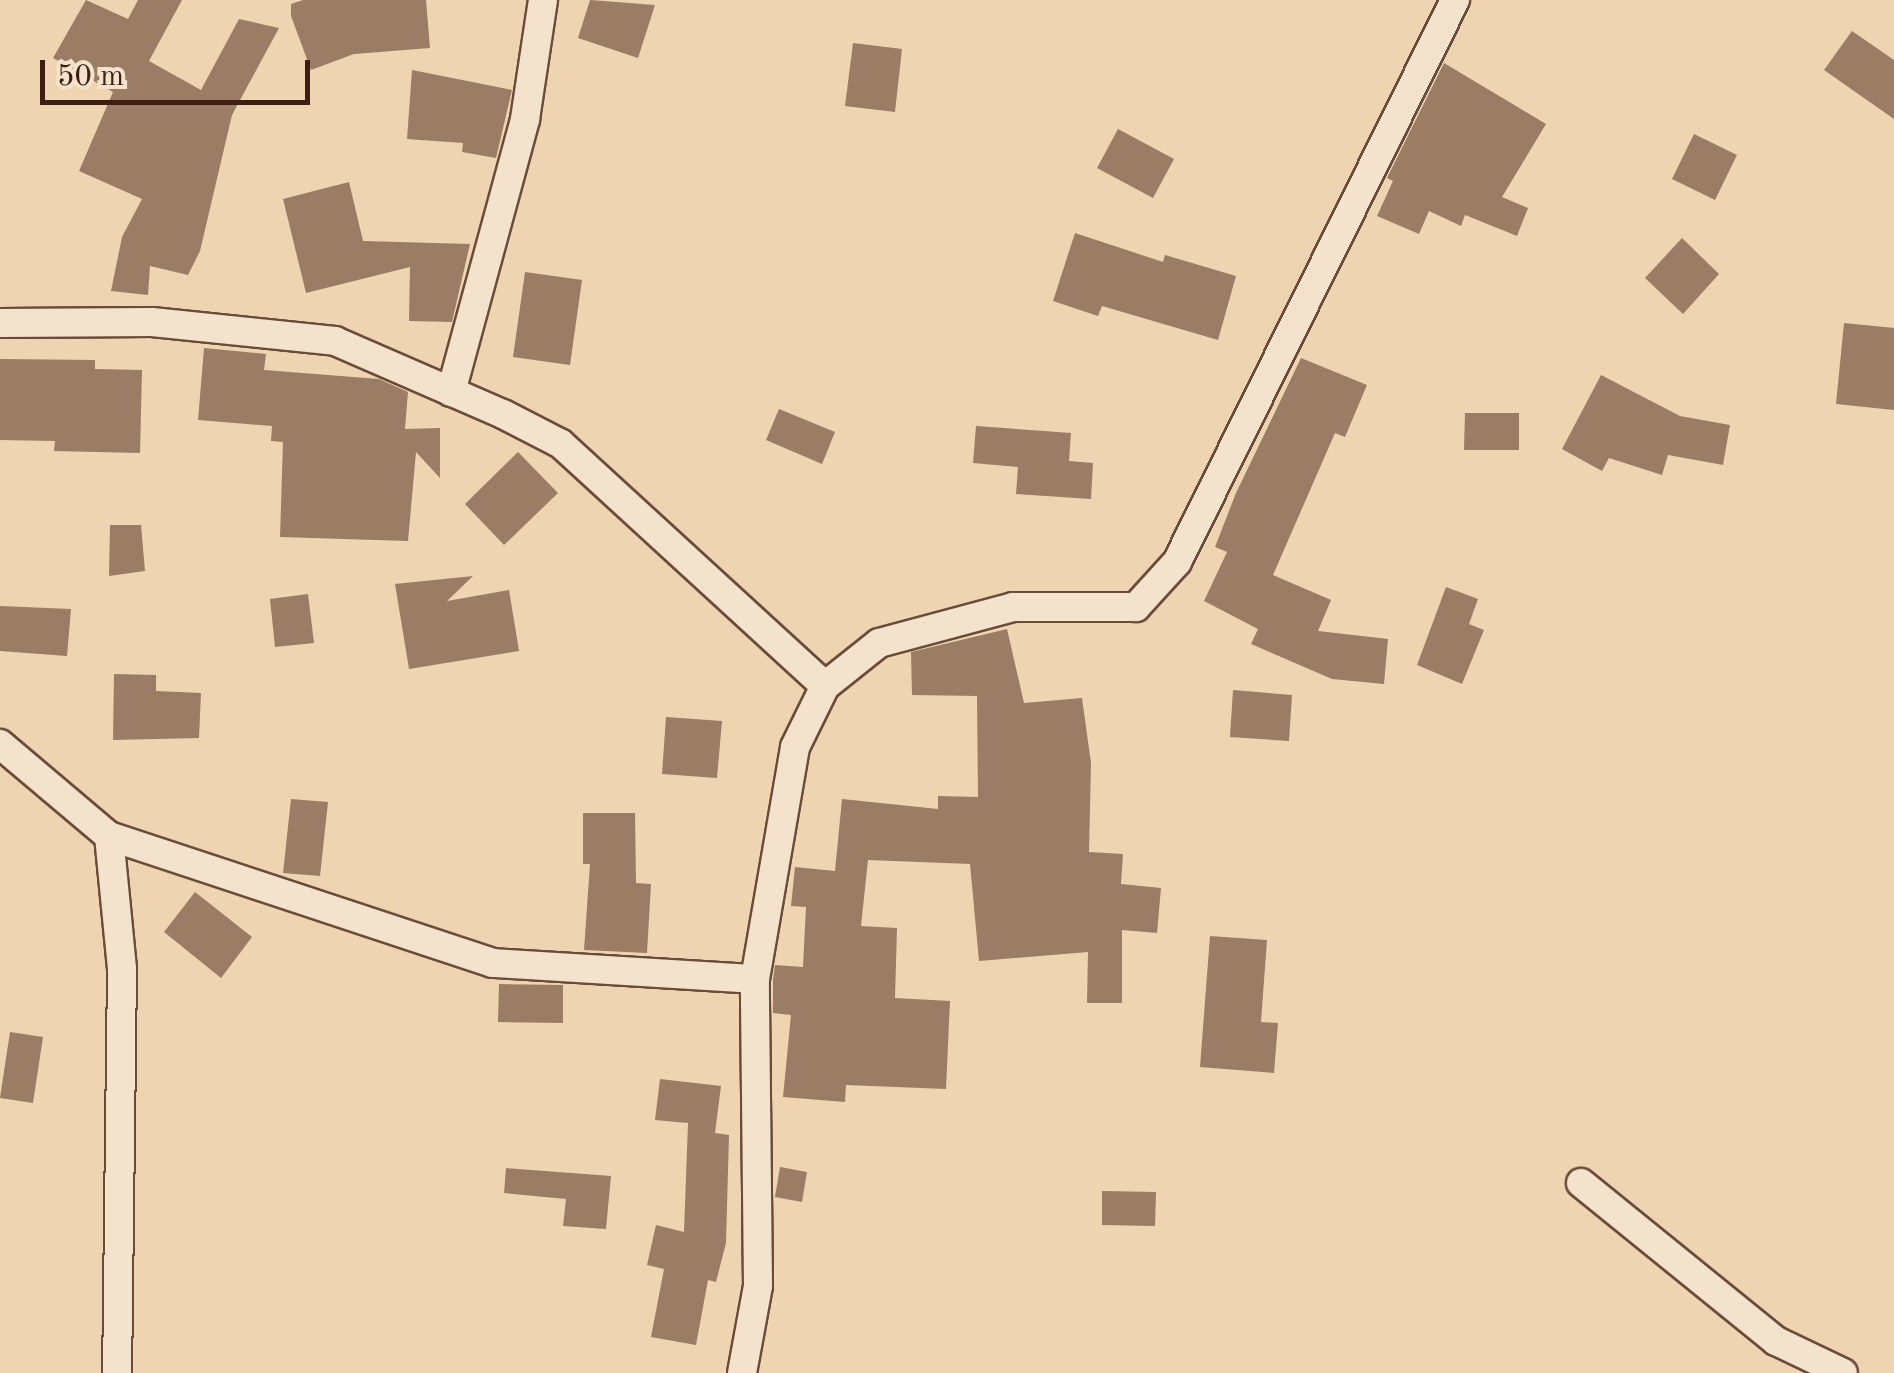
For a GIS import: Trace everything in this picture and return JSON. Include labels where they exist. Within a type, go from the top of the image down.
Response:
[{"type":"street","points":[[451,392],[524,119],[543,0]]},
{"type":"street","points":[[742,1373],[758,1286],[756,979],[795,746],[825,686],[879,642],[1013,607],[1136,607],[1178,562],[1455,0]]},
{"type":"street","points":[[0,323],[152,322],[336,342],[451,392],[561,444],[825,686]]},
{"type":"street","points":[[0,744],[109,836],[493,964],[756,979]]},
{"type":"street","points":[[109,836],[122,969],[116,1373]]},
{"type":"street","points":[[1581,1184],[1776,1341],[1843,1373]]},
{"type":"building","points":[[86,0],[128,19],[138,0],[182,0],[149,61],[201,90],[239,19],[279,28],[232,115],[200,251],[188,275],[150,266],[148,295],[111,291],[122,237],[142,199],[79,171],[113,92],[53,58]]},
{"type":"building","points":[[303,0],[426,0],[430,48],[354,54],[311,70],[291,16],[291,4]]},
{"type":"building","points":[[590,0],[655,5],[638,58],[578,38]]},
{"type":"building","points":[[1852,31],[1894,60],[1894,119],[1824,70]]},
{"type":"building","points":[[853,43],[902,49],[895,112],[845,106]]},
{"type":"building","points":[[1444,63],[1546,124],[1502,197],[1528,208],[1517,236],[1465,215],[1461,226],[1429,211],[1419,234],[1377,216],[1393,181],[1387,178]]},
{"type":"building","points":[[412,70],[512,90],[496,158],[462,152],[463,143],[407,139]]},
{"type":"building","points":[[1118,129],[1174,159],[1153,198],[1097,168]]},
{"type":"building","points":[[1694,134],[1737,155],[1715,200],[1672,179]]},
{"type":"building","points":[[349,182],[363,241],[470,244],[452,322],[409,321],[410,267],[306,293],[283,199]]},
{"type":"building","points":[[1075,233],[1163,262],[1165,255],[1236,276],[1218,340],[1102,306],[1098,316],[1053,301]]},
{"type":"building","points":[[1682,238],[1719,274],[1683,314],[1645,278]]},
{"type":"building","points":[[525,272],[582,280],[570,365],[513,357]]},
{"type":"building","points":[[1844,323],[1894,328],[1894,410],[1836,404]]},
{"type":"building","points":[[204,348],[266,354],[264,370],[379,379],[408,392],[405,429],[440,428],[440,478],[416,452],[408,541],[280,537],[283,442],[271,441],[272,426],[198,420]]},
{"type":"building","points":[[1301,358],[1367,385],[1345,437],[1335,433],[1273,575],[1331,600],[1318,631],[1388,639],[1384,684],[1332,679],[1251,644],[1258,629],[1204,601],[1227,552],[1215,547],[1236,493]]},
{"type":"building","points":[[0,359],[95,360],[95,369],[142,370],[140,453],[54,451],[55,441],[0,440]]},
{"type":"building","points":[[1601,375],[1680,416],[1730,425],[1723,465],[1668,455],[1662,475],[1609,458],[1602,471],[1562,449]]},
{"type":"building","points":[[779,409],[835,432],[822,464],[766,440]]},
{"type":"building","points":[[1465,413],[1519,413],[1519,450],[1464,450]]},
{"type":"building","points":[[976,426],[1071,433],[1069,461],[1093,463],[1091,499],[1016,494],[1018,467],[973,463]]},
{"type":"building","points":[[518,452],[558,493],[504,545],[465,504]]},
{"type":"building","points":[[110,525],[141,525],[145,571],[109,576]]},
{"type":"building","points":[[473,576],[447,601],[509,590],[519,651],[409,669],[395,584]]},
{"type":"building","points":[[1446,587],[1478,599],[1469,624],[1484,630],[1462,684],[1417,665]]},
{"type":"building","points":[[308,594],[314,643],[275,647],[270,599]]},
{"type":"building","points":[[0,606],[71,609],[67,656],[0,651]]},
{"type":"building","points":[[1007,629],[1024,703],[1082,698],[1091,763],[1089,852],[1123,854],[1121,884],[1161,888],[1157,933],[1122,930],[1122,1003],[1087,1003],[1088,952],[979,961],[970,864],[868,860],[861,926],[897,928],[895,998],[950,1001],[946,1089],[846,1085],[845,1102],[783,1097],[791,1015],[773,1013],[773,980],[775,965],[803,967],[806,907],[791,906],[795,867],[835,871],[842,799],[938,809],[938,796],[978,797],[977,696],[912,695],[911,652]]},
{"type":"building","points":[[114,674],[156,675],[156,691],[201,693],[199,738],[113,740]]},
{"type":"building","points":[[1233,690],[1292,695],[1289,741],[1230,737]]},
{"type":"building","points":[[666,717],[722,721],[717,778],[662,774]]},
{"type":"building","points":[[291,799],[328,802],[320,876],[283,873]]},
{"type":"building","points":[[583,813],[635,813],[636,883],[651,884],[647,953],[584,950],[590,864],[583,864]]},
{"type":"building","points":[[195,892],[252,937],[221,978],[164,932]]},
{"type":"building","points":[[1210,936],[1267,940],[1261,1022],[1278,1023],[1274,1073],[1200,1067]]},
{"type":"building","points":[[499,984],[563,985],[563,1023],[498,1022]]},
{"type":"building","points":[[10,1032],[43,1037],[33,1103],[0,1098]]},
{"type":"building","points":[[660,1079],[721,1086],[715,1133],[729,1135],[726,1243],[716,1282],[708,1280],[696,1345],[651,1337],[664,1269],[647,1265],[656,1225],[684,1232],[688,1123],[655,1120]]},
{"type":"building","points":[[780,1167],[807,1172],[802,1202],[775,1197]]},
{"type":"building","points":[[506,1168],[611,1176],[606,1229],[563,1226],[566,1199],[504,1193]]},
{"type":"building","points":[[1102,1191],[1156,1192],[1155,1226],[1102,1225]]}]
